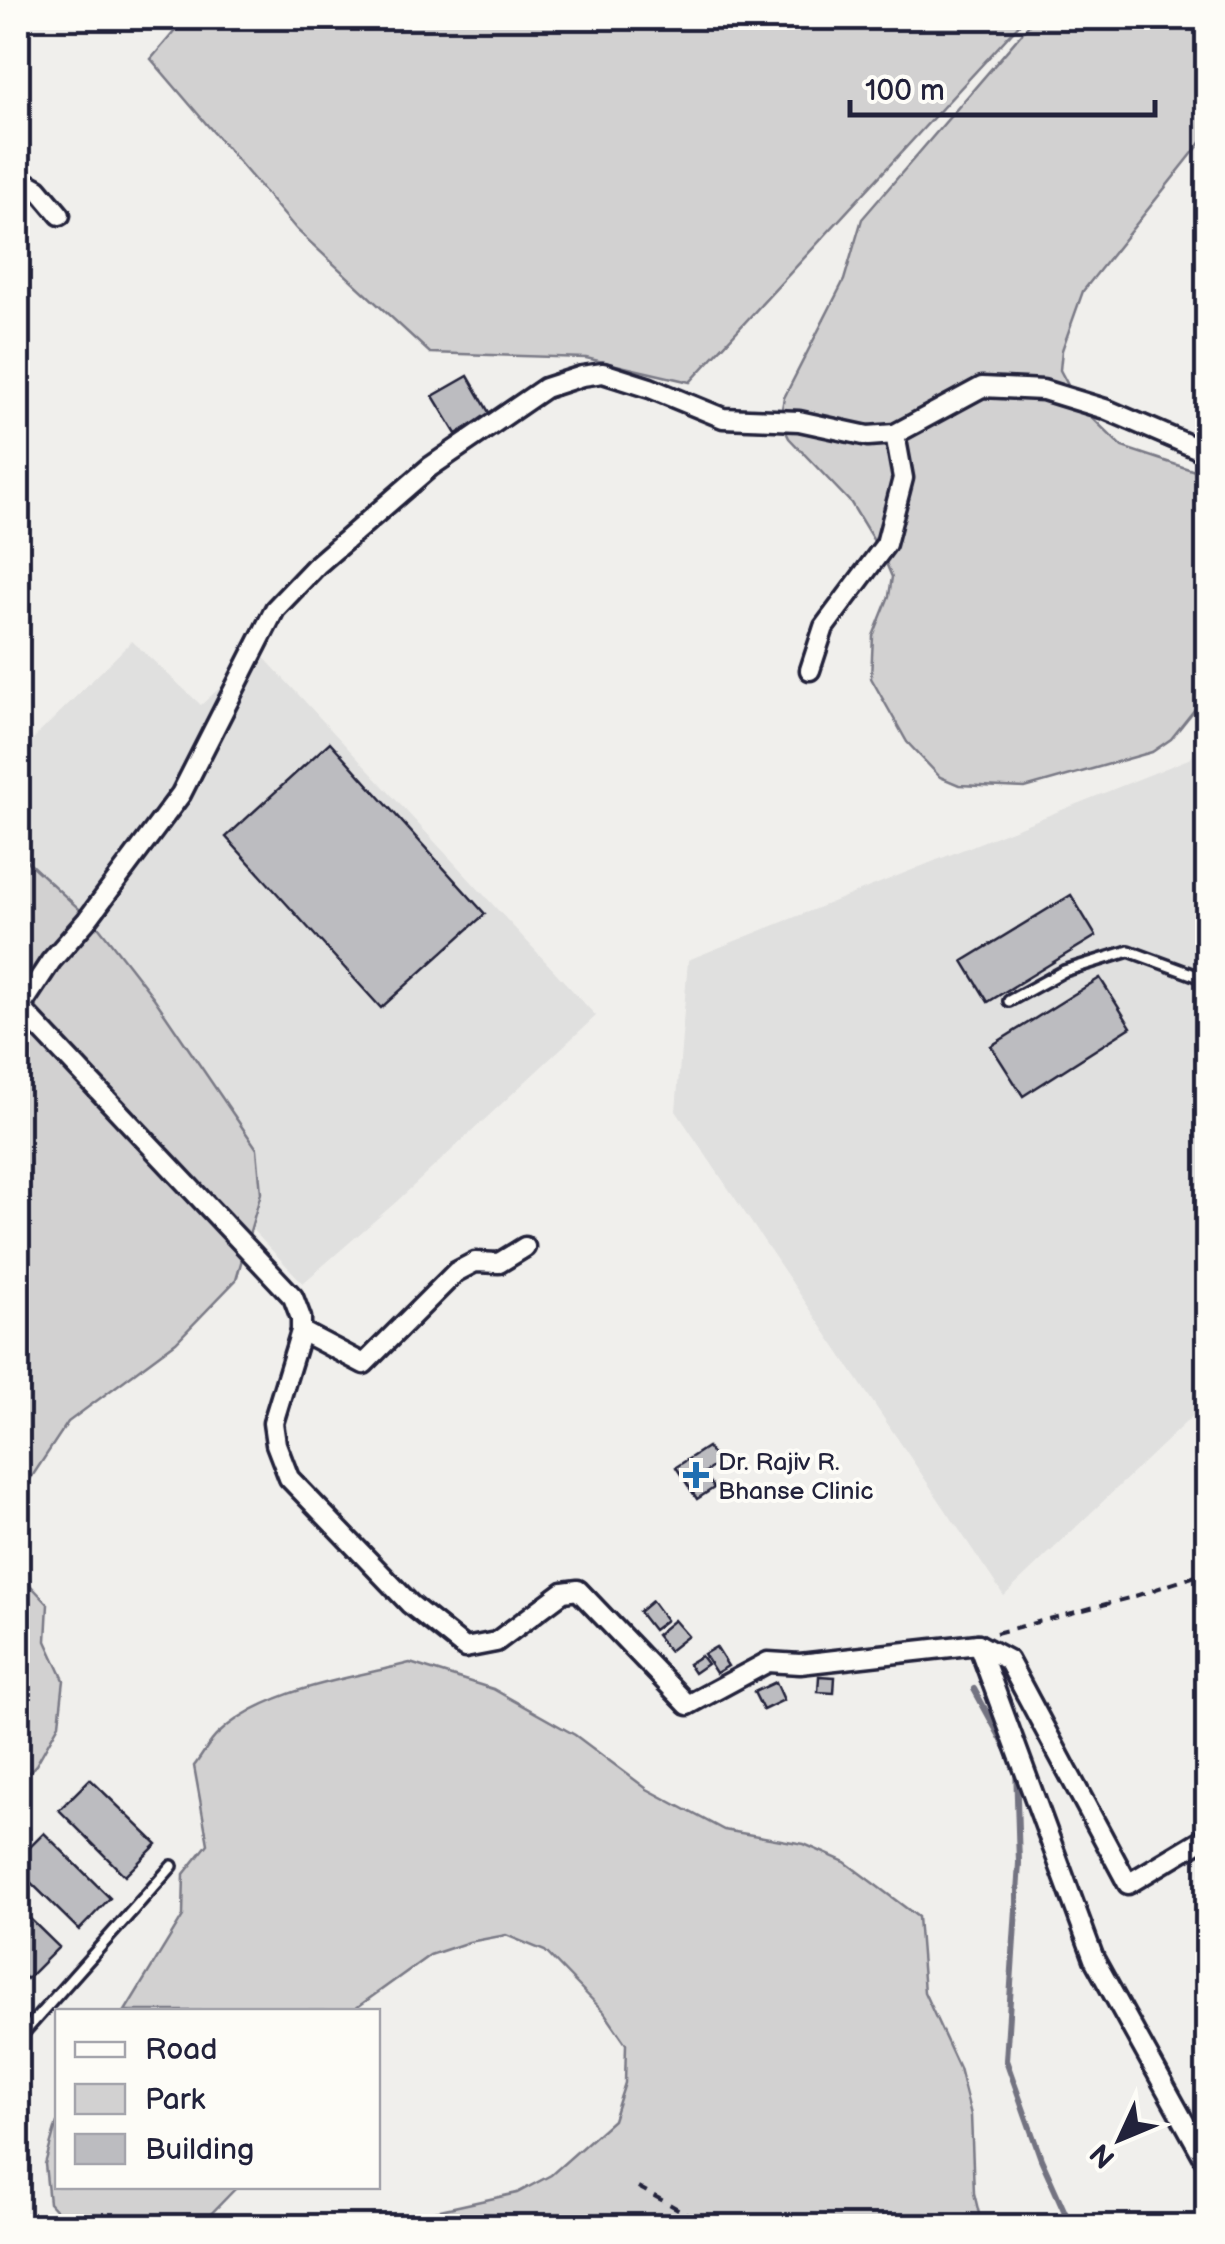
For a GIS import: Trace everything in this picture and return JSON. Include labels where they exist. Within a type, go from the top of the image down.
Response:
[{"type":"street","points":[[18,178],[38,189],[60,215]]},
{"type":"street","points":[[1208,452],[1105,409],[1043,390],[1012,386],[982,387],[895,434],[868,436],[799,421],[722,418],[603,373],[544,388],[430,468],[317,565],[275,609],[182,794],[88,920],[51,961],[19,1009],[292,1297],[302,1318],[301,1330],[273,1423],[289,1478],[410,1604],[465,1648],[496,1642],[563,1592],[578,1590],[688,1705],[768,1662],[800,1664],[978,1644],[1008,1660],[1128,1884],[1208,1836]]},
{"type":"street","points":[[810,670],[824,627],[886,544],[903,478],[895,434]]},
{"type":"street","points":[[301,1330],[364,1364],[456,1272],[475,1262],[499,1263],[525,1247]]},
{"type":"street","points":[[978,1644],[1094,1959],[1208,2165]]},
{"type":"lane","points":[[1009,1000],[1064,970],[1128,951],[1208,980]]},
{"type":"lane","points":[[18,2039],[172,1866]]},
{"type":"path","points":[[978,1644],[1000,1630],[1129,1598],[1208,1572]]},
{"type":"path","points":[[638,2187],[708,2226]]},
{"type":"shaded area","points":[[132,641],[201,705],[259,652],[596,1016],[303,1283],[18,984],[18,754]]},
{"type":"shaded area","points":[[1207,729],[1207,1402],[1004,1596],[676,1111],[688,960],[1191,758]]},
{"type":"green space","points":[[186,18],[1025,18],[690,382],[586,358],[430,353],[297,230],[151,59]]},
{"type":"green space","points":[[1035,18],[1207,18],[1207,135],[1083,291],[1062,350],[1060,370],[1078,404],[1122,447],[1207,475],[1207,694],[1171,739],[1152,752],[1025,788],[959,785],[940,777],[907,742],[871,678],[873,636],[892,577],[883,556],[851,503],[789,438],[780,419],[784,398],[844,280],[862,219]]},
{"type":"green space","points":[[18,853],[99,927],[154,998],[257,1149],[261,1193],[236,1280],[176,1342],[68,1422],[23,1490],[18,1504]]},
{"type":"green space","points":[[18,1572],[48,1604],[46,1641],[64,1680],[59,1724],[36,1765],[18,1783]]},
{"type":"green space","points":[[410,1663],[493,1689],[575,1735],[647,1789],[724,1830],[804,1844],[845,1862],[918,1917],[924,1992],[959,2068],[971,2115],[974,2193],[982,2226],[379,2226],[517,2193],[551,2175],[613,2120],[625,2083],[626,2044],[604,2012],[545,1951],[506,1935],[430,1955],[355,2009],[126,2009],[183,1916],[184,1874],[208,1844],[194,1766],[218,1734],[238,1718],[284,1696]]},
{"type":"green space","points":[[55,2129],[55,2189],[235,2189],[199,2226],[70,2226],[49,2203],[45,2164]]},
{"type":"building","points":[[468,376],[490,414],[456,434],[433,396]]},
{"type":"building","points":[[330,742],[485,914],[381,1008],[226,837]]},
{"type":"building","points":[[1071,895],[1096,936],[988,1002],[963,961]]},
{"type":"building","points":[[1100,978],[1131,1027],[1023,1096],[991,1046]]},
{"type":"building","points":[[707,1447],[719,1463],[704,1473],[714,1488],[697,1499],[676,1467]]},
{"type":"building","points":[[652,1601],[666,1620],[653,1630],[639,1612]]},
{"type":"building","points":[[674,1620],[688,1636],[669,1651],[656,1635]]},
{"type":"building","points":[[716,1647],[728,1666],[716,1673],[704,1654]]},
{"type":"building","points":[[701,1656],[707,1664],[694,1673],[688,1664]]},
{"type":"building","points":[[819,1676],[835,1677],[834,1693],[818,1692]]},
{"type":"building","points":[[776,1682],[784,1700],[763,1710],[754,1692]]},
{"type":"building","points":[[90,1779],[157,1844],[125,1876],[59,1810]]},
{"type":"building","points":[[44,1833],[110,1898],[79,1930],[18,1870],[18,1859]]},
{"type":"building","points":[[18,1907],[59,1947],[27,1979],[18,1969]]},
{"type":"waterway","points":[[974,1689],[1016,1766],[1019,1863],[1006,2060],[1041,2159],[1071,2226]]},
{"type":"place","name":"Dr. Rajiv R. Bhanse Clinic","points":[[696,1475]]}]
